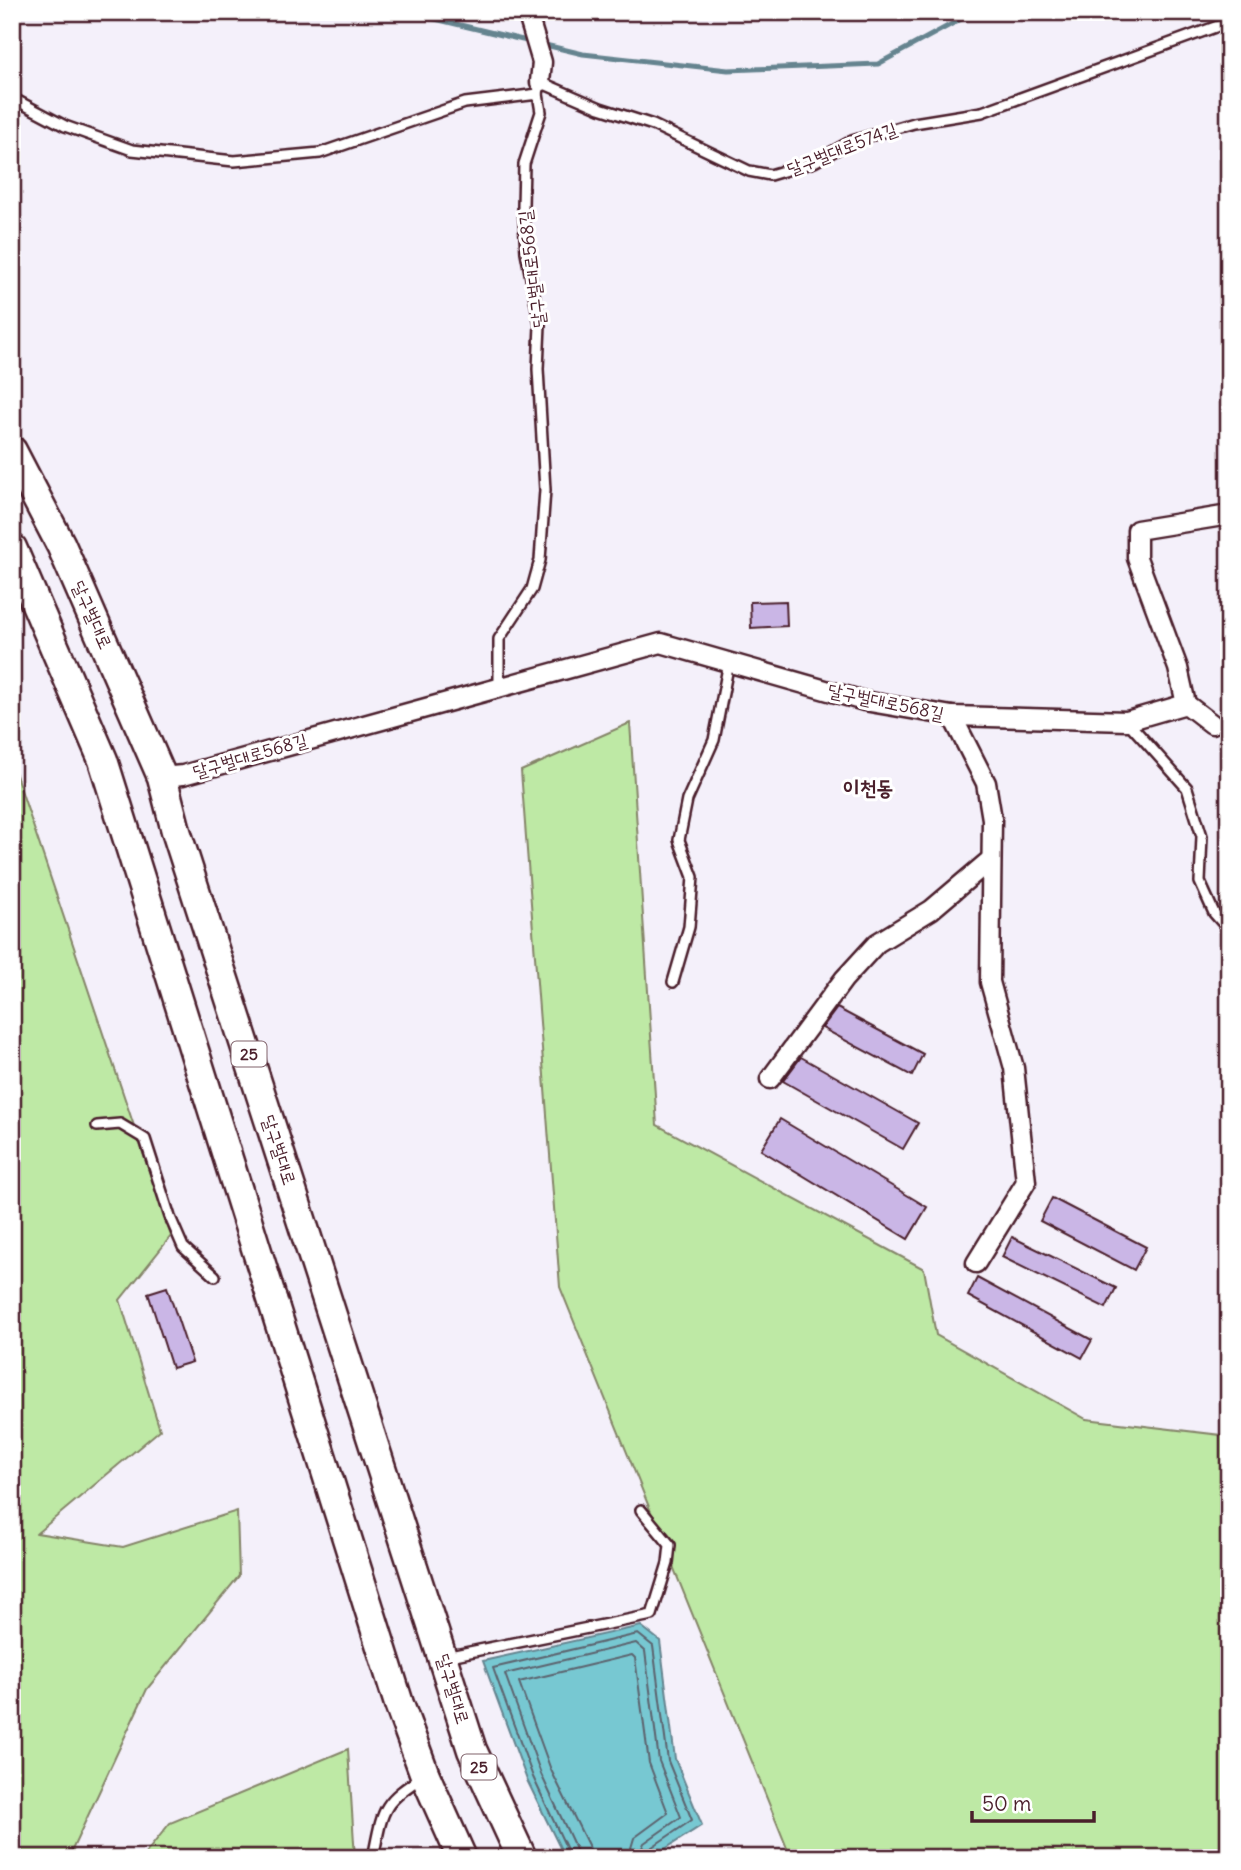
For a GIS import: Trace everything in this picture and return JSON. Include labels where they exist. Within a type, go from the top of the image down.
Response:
[{"type":"main road","name":"달구벌대로","points":[[12,451],[61,545],[162,777],[176,831],[472,1750],[522,1858]]},
{"type":"main road","points":[[12,548],[103,760],[399,1704],[425,1776],[463,1858]]},
{"type":"street","points":[[527,12],[542,62],[539,88]]},
{"type":"street","points":[[1221,723],[1186,704],[1178,668],[1137,558],[1138,530],[1229,515]]},
{"type":"street","name":"달구벌대로568길","points":[[162,777],[183,775],[660,643],[864,701],[952,716],[1127,720],[1186,704]]},
{"type":"street","points":[[952,716],[986,783],[992,819],[990,982],[1014,1068],[1026,1182],[976,1263]]},
{"type":"street","points":[[770,1079],[844,979],[877,943],[931,910],[990,860]]},
{"type":"lane","name":"달구벌대로574길","points":[[539,88],[653,125],[749,171],[770,175],[814,162],[852,141],[914,123],[982,112],[1229,22]]},
{"type":"lane","points":[[12,98],[65,126],[132,150],[234,161],[320,153],[465,103],[539,88]]},
{"type":"lane","name":"달구벌대로568길","points":[[499,686],[499,639],[532,589],[540,560],[545,490],[538,369],[540,325],[526,252],[523,206],[524,163],[541,112],[539,88]]},
{"type":"lane","points":[[673,982],[689,927],[693,877],[679,840],[687,800],[714,740],[729,662]]},
{"type":"lane","points":[[1127,720],[1187,788],[1202,836],[1199,883],[1214,913],[1229,930]]},
{"type":"lane","points":[[97,1126],[120,1124],[145,1139],[170,1217],[183,1247],[215,1276]]},
{"type":"lane","points":[[446,1665],[642,1620],[652,1615],[668,1563],[670,1545],[640,1510]]},
{"type":"lane","points":[[373,1858],[381,1821],[392,1796],[425,1776]]},
{"type":"green space","points":[[630,723],[657,1125],[924,1269],[936,1335],[1086,1419],[1229,1436],[1229,1858],[791,1858],[560,1287],[521,771]]},
{"type":"green space","points":[[12,763],[171,1236],[120,1300],[160,1430],[37,1533],[123,1547],[237,1511],[239,1576],[147,1689],[72,1850],[80,1858],[12,1858]]},
{"type":"green space","points":[[348,1749],[355,1858],[142,1858],[170,1823]]},
{"type":"water","points":[[641,1626],[660,1641],[675,1759],[702,1825],[651,1858],[565,1858],[527,1780],[483,1661]]},
{"type":"building","points":[[786,601],[787,626],[751,628],[750,602]]},
{"type":"building","points":[[837,1008],[923,1054],[912,1076],[822,1028]]},
{"type":"building","points":[[801,1057],[918,1123],[903,1149],[783,1081]]},
{"type":"building","points":[[780,1119],[927,1207],[908,1239],[761,1150]]},
{"type":"building","points":[[1052,1198],[1146,1247],[1134,1270],[1040,1221]]},
{"type":"building","points":[[1012,1237],[1116,1288],[1106,1308],[1002,1257]]},
{"type":"building","points":[[977,1278],[1092,1340],[1082,1358],[968,1296]]},
{"type":"building","points":[[167,1287],[192,1362],[172,1368],[148,1293]]},
{"type":"waterway","points":[[406,12],[531,42]]},
{"type":"waterway","points":[[541,44],[583,54],[728,70],[878,64],[974,12]]},
{"type":"district","name":"이천동","points":[[868,788]]}]
